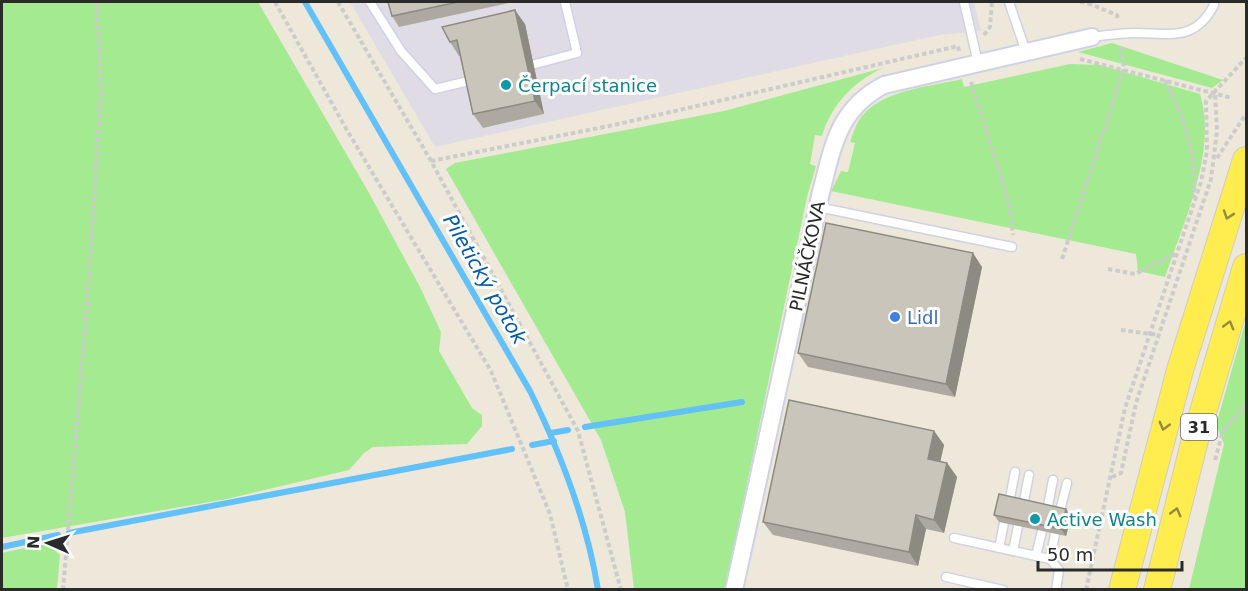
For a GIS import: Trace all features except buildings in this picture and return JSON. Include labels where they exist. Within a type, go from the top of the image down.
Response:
[{"type":"main road","name":"31","points":[[1122,590],[1180,370],[1246,160]]},
{"type":"main road","name":"31","points":[[1157,590],[1197,432],[1246,267]]},
{"type":"street","name":"PILNÁČKOVA","points":[[734,590],[818,207],[834,144],[846,116],[857,102],[884,85],[1092,37]]},
{"type":"lane","points":[[370,2],[401,51],[435,89],[489,75]]},
{"type":"lane","points":[[511,70],[577,53],[565,2]]},
{"type":"lane","points":[[964,2],[970,64]]},
{"type":"lane","points":[[1010,2],[1026,52]]},
{"type":"lane","points":[[1092,37],[1131,33],[1180,34],[1197,27],[1214,5]]},
{"type":"lane","points":[[818,207],[1012,247]]},
{"type":"lane","points":[[1008,503],[1015,472]]},
{"type":"lane","points":[[1023,506],[1029,475]]},
{"type":"lane","points":[[1047,511],[1053,480]]},
{"type":"lane","points":[[1059,514],[1066,483]]},
{"type":"lane","points":[[999,548],[1004,523]]},
{"type":"lane","points":[[1013,551],[1018,526]]},
{"type":"lane","points":[[1036,556],[1042,531]]},
{"type":"lane","points":[[1050,559],[1055,534]]},
{"type":"lane","points":[[954,538],[1050,559],[1059,570],[1056,590]]},
{"type":"lane","points":[[946,577],[1003,590]]},
{"type":"path","points":[[63,590],[88,292],[101,92],[97,2]]},
{"type":"path","points":[[275,2],[348,132],[491,371],[550,514],[568,590]]},
{"type":"path","points":[[338,2],[431,161],[578,431],[621,590]]},
{"type":"path","points":[[1080,2],[1090,4]]},
{"type":"path","points":[[431,161],[614,125],[958,46],[970,64],[968,83],[971,82],[1010,203],[1012,247]]},
{"type":"path","points":[[1074,57],[1125,68],[1232,98]]},
{"type":"path","points":[[1086,590],[1125,408],[1202,182],[1207,151],[1206,101],[1246,58]]},
{"type":"path","points":[[1062,259],[1125,68]]},
{"type":"path","points":[[971,82],[982,79]]},
{"type":"path","points":[[1165,79],[1184,121],[1193,153],[1194,205]]},
{"type":"path","points":[[1215,93],[1215,160]]},
{"type":"path","points":[[1112,477],[1121,473],[1136,403],[1215,160],[1246,114]]},
{"type":"path","points":[[1108,269],[1134,274],[1177,253]]},
{"type":"path","points":[[1121,330],[1159,335]]},
{"type":"path","points":[[1223,431],[1246,405]]},
{"type":"shaded area","points":[[350,2],[974,2],[981,31],[939,35],[435,147]]},
{"type":"green space","points":[[2,2],[258,2],[369,193],[420,287],[441,332],[439,351],[472,408],[482,415],[482,426],[467,444],[373,447],[364,453],[349,470],[227,499],[2,538]]},
{"type":"green space","points":[[1112,43],[1223,80],[1212,88],[1078,52]]},
{"type":"green space","points":[[1070,64],[1100,65],[1200,94],[1205,139],[1202,163],[1189,211],[1165,277],[1138,271],[1136,254],[831,191],[841,171],[848,172],[855,143],[850,142],[858,122],[871,107],[882,100],[908,90],[962,79],[964,87]]},
{"type":"green space","points":[[883,68],[853,87],[831,114],[822,136],[815,135],[810,164],[816,166],[807,197],[725,589],[634,589],[625,512],[601,440],[446,169],[455,163],[724,111]]},
{"type":"green space","points":[[1246,320],[1246,589],[1189,589],[1224,444],[1216,425]]},
{"type":"green space","points":[[47,543],[60,555],[57,589],[2,589],[2,553]]},
{"type":"waterway","name":"Piletický potok","points":[[305,2],[530,391],[552,439],[580,513],[598,590]]},
{"type":"waterway","points":[[585,427],[742,402]]},
{"type":"waterway","points":[[551,433],[568,430]]},
{"type":"waterway","points":[[532,445],[554,441]]},
{"type":"waterway","points":[[69,533],[512,449]]},
{"type":"waterway","points":[[2,547],[58,535]]},
{"type":"place","name":"Čerpací stanice","points":[[506,85]]},
{"type":"place","name":"Lidl","points":[[895,317]]},
{"type":"place","name":"Active Wash","points":[[1035,519]]}]
